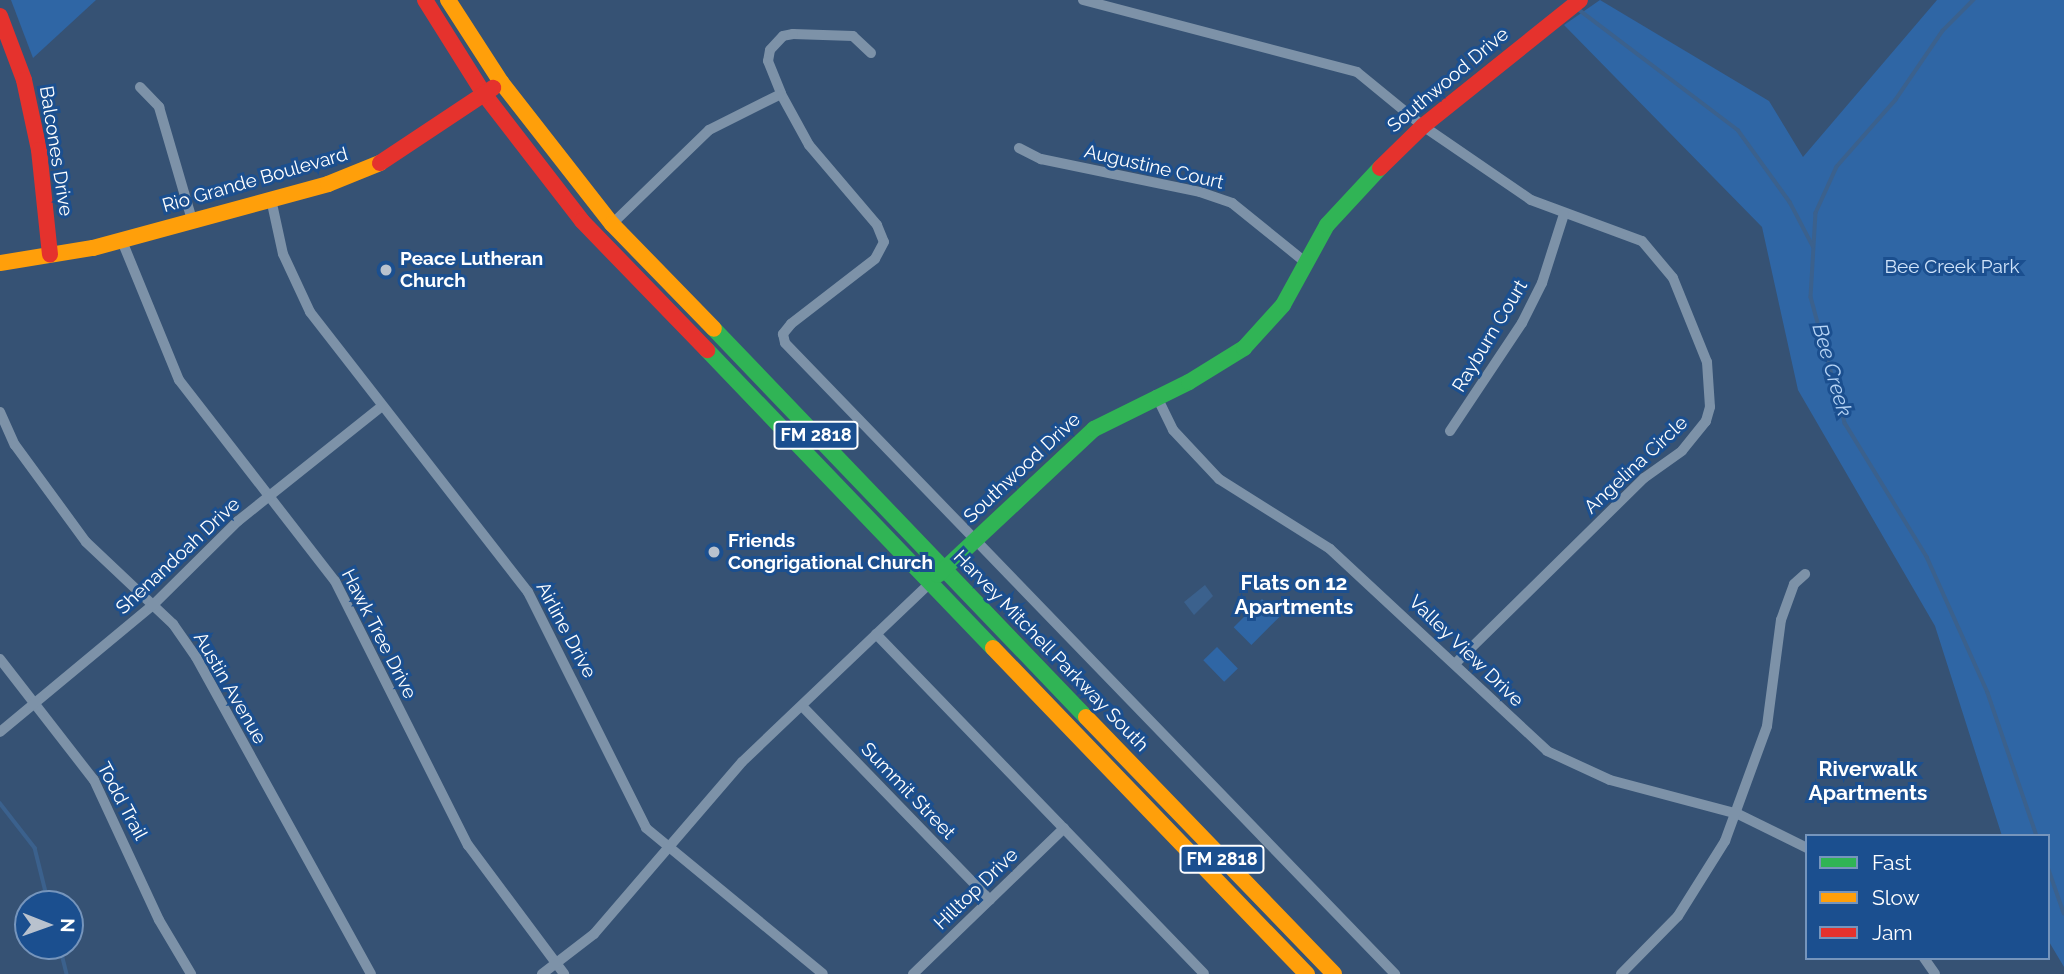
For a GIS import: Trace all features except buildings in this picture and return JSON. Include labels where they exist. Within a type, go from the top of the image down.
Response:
[{"type":"main road","name":"Harvey Mitchell Parkway South","points":[[425,0],[484,94],[582,221],[1307,974]]},
{"type":"main road","name":"Harvey Mitchell Parkway South","points":[[448,0],[501,82],[612,224],[1334,974]]},
{"type":"main road","name":"Southwood Drive","points":[[929,584],[1070,447],[1118,413],[1200,376],[1244,348],[1283,305],[1305,262],[1349,199],[1423,126],[1580,0]]},
{"type":"main road","name":"Balcones Drive","points":[[0,16],[24,79],[39,150],[50,254]]},
{"type":"main road","name":"Rio Grande Boulevard","points":[[0,262],[121,241],[328,184],[389,159],[501,82]]},
{"type":"street","name":"Angelina Circle","points":[[1083,0],[1357,72],[1423,126],[1531,200],[1564,214],[1619,230],[1659,258],[1672,278],[1707,362],[1710,407],[1697,435],[1682,451],[1644,478],[1455,664]]},
{"type":"street","points":[[871,53],[853,36],[783,36],[774,42],[768,61],[781,94],[809,145],[877,225],[884,242],[875,259],[783,334],[791,351],[1395,974]]},
{"type":"street","points":[[140,87],[159,107],[192,220]]},
{"type":"street","points":[[612,224],[709,131],[741,110],[781,94]]},
{"type":"street","name":"Augustine Court","points":[[1019,148],[1041,159],[1200,192],[1231,203],[1305,262]]},
{"type":"street","name":"Airline Drive","points":[[271,199],[295,287],[381,407],[528,592],[635,811],[646,828],[823,974]]},
{"type":"street","name":"Rayburn Court","points":[[1450,431],[1522,323],[1542,283],[1564,214]]},
{"type":"street","name":"Hawk Tree Drive","points":[[121,241],[179,380],[335,581],[468,845],[564,974]]},
{"type":"street","name":"Valley View Drive","points":[[1156,395],[1173,430],[1219,479],[1330,549],[1455,664],[1518,727],[1579,768],[1738,814],[1805,847]]},
{"type":"street","name":"Shenandoah Drive","points":[[0,732],[152,606],[269,496],[381,407]]},
{"type":"street","name":"Austin Avenue","points":[[0,412],[15,445],[86,542],[131,580],[152,606],[173,624],[196,657],[371,974]]},
{"type":"street","points":[[1621,974],[1661,935],[1699,888],[1738,814],[1767,726],[1781,620],[1794,584],[1805,574]]},
{"type":"street","name":"Southwood Drive","points":[[542,974],[594,934],[736,768],[929,584]]},
{"type":"street","points":[[876,634],[1204,974]]},
{"type":"street","name":"Todd Trail","points":[[0,659],[94,780],[159,920],[191,974]]},
{"type":"street","name":"Summit Street","points":[[802,706],[990,900]]},
{"type":"street","name":"Hilltop Drive","points":[[913,974],[1064,828]]},
{"type":"green space","points":[[11,0],[96,0],[33,58]]},
{"type":"green space","name":"Bee Creek Park","points":[[1600,0],[1769,101],[1803,157],[1937,0],[2064,0],[2064,967],[2050,943],[2050,834],[2001,834],[1935,626],[1798,390],[1762,227],[1564,25]]},
{"type":"green space","points":[[1262,599],[1280,617],[1251,645],[1234,627]]},
{"type":"green space","points":[[1217,647],[1238,669],[1224,682],[1203,660]]},
{"type":"shaded area","points":[[1205,585],[1213,596],[1194,615],[1184,602]]},
{"type":"waterway","name":"Bee Creek","points":[[1974,0],[1943,31],[1896,100],[1837,167],[1816,213],[1811,297],[1845,423],[1927,557],[1988,693],[2036,834]]},
{"type":"waterway","points":[[1578,9],[1738,130],[1790,202],[1813,246]]},
{"type":"waterway","points":[[0,803],[35,848],[46,890]]},
{"type":"waterway","name":"Bee Creek","points":[[2050,873],[2064,913]]},
{"type":"waterway","points":[[64,960],[67,974]]},
{"type":"traffic: fast","points":[[938,575],[1094,429],[1189,382],[1244,348],[1283,305],[1327,225],[1380,168]]},
{"type":"traffic: fast","points":[[714,329],[1086,717]]},
{"type":"traffic: fast","points":[[707,350],[993,648]]},
{"type":"traffic: slow","points":[[448,0],[501,82],[612,224],[714,329]]},
{"type":"traffic: slow","points":[[0,263],[93,248],[328,184],[380,163]]},
{"type":"traffic: slow","points":[[993,648],[1307,974]]},
{"type":"traffic: slow","points":[[1086,717],[1334,974]]},
{"type":"traffic: jam","points":[[425,0],[484,94],[582,221],[707,350]]},
{"type":"traffic: jam","points":[[1380,168],[1423,126],[1580,0]]},
{"type":"traffic: jam","points":[[0,16],[24,80],[39,150],[50,254]]},
{"type":"traffic: jam","points":[[380,163],[493,88]]},
{"type":"place","name":"Peace Lutheran Church","points":[[386,270]]},
{"type":"place","name":"Friends Congrigational Church","points":[[714,552]]},
{"type":"district","name":"Flats on 12 Apartments","points":[[1294,595]]},
{"type":"district","name":"Riverwalk Apartments","points":[[1868,781]]}]
